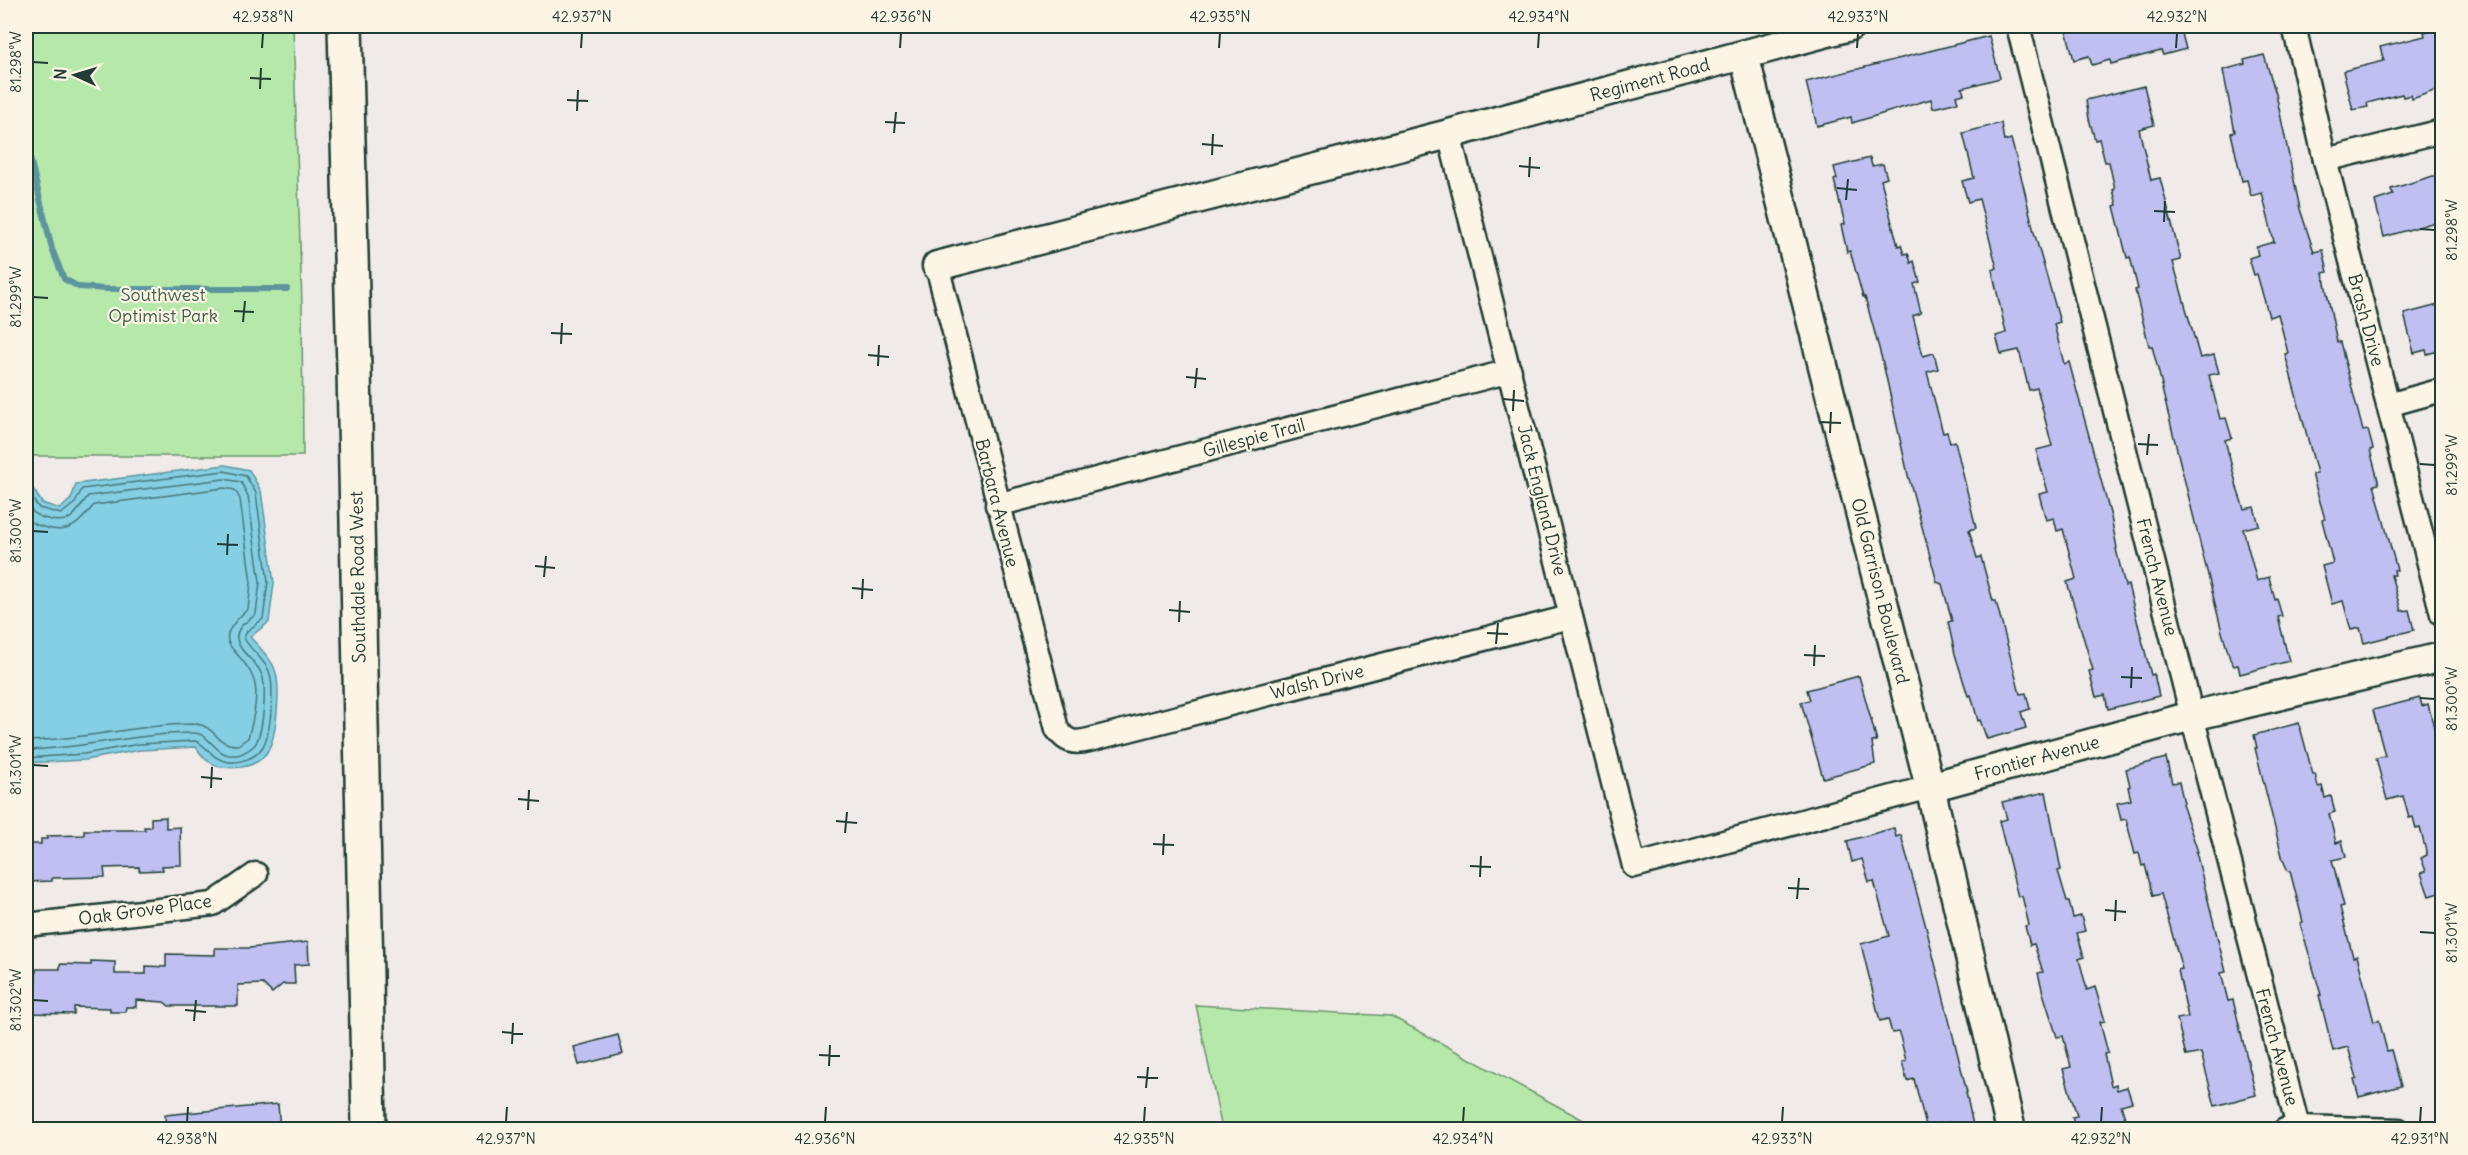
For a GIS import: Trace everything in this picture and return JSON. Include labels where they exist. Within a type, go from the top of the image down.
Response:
[{"type":"main road","name":"Southdale Road West","points":[[345,26],[369,1130]]},
{"type":"street","name":"Regiment Road","points":[[937,266],[1449,134],[1850,26]]},
{"type":"street","name":"French Avenue","points":[[2018,26],[2192,716],[2292,1128]]},
{"type":"street","name":"Brash Drive","points":[[2294,26],[2325,160],[2442,614]]},
{"type":"street","name":"Old Garrison Boulevard","points":[[1743,54],[1930,787],[2011,1130]]},
{"type":"street","points":[[2325,160],[2442,131]]},
{"type":"street","name":"Jack England Drive","points":[[1449,134],[1634,866]]},
{"type":"street","name":"Barbara Avenue","points":[[937,266],[997,505],[1057,729],[1063,739]]},
{"type":"street","name":"Gillespie Trail","points":[[997,505],[1510,371]]},
{"type":"street","points":[[2388,405],[2442,390]]},
{"type":"street","name":"Walsh Drive","points":[[1063,739],[1076,743],[1089,741],[1570,617]]},
{"type":"street","name":"Frontier Avenue","points":[[1634,866],[2192,716],[2442,657]]},
{"type":"street","name":"Oak Grove Place","points":[[26,925],[213,904],[256,874]]},
{"type":"street","points":[[2292,1128],[2399,1130]]},
{"type":"green space","name":"Southwest Optimist Park","points":[[26,26],[293,26],[302,306],[303,456],[26,456]]},
{"type":"green space","points":[[1196,1005],[1391,1016],[1600,1129],[1222,1129]]},
{"type":"water","points":[[225,465],[249,470],[261,491],[274,583],[269,622],[250,637],[271,661],[277,678],[276,724],[267,752],[255,763],[231,768],[208,761],[196,747],[140,750],[85,760],[26,763],[26,487],[32,487],[42,503],[60,509],[71,499],[76,484]]},
{"type":"building","points":[[2065,26],[2180,26],[2186,49],[2163,55],[2161,51],[2111,64],[2110,60],[2092,65],[2089,56],[2074,60]]},
{"type":"building","points":[[2442,27],[2442,88],[2412,99],[2411,95],[2403,97],[2402,94],[2367,103],[2368,107],[2353,110],[2343,71],[2384,61],[2380,47],[2425,36],[2424,32]]},
{"type":"building","points":[[1989,36],[2000,78],[1962,88],[1964,94],[1956,96],[1958,102],[1933,108],[1931,99],[1852,123],[1851,117],[1817,126],[1806,82]]},
{"type":"building","points":[[2264,55],[2276,94],[2300,209],[2314,252],[2323,250],[2328,272],[2323,273],[2337,342],[2340,342],[2363,431],[2368,430],[2373,449],[2370,450],[2379,484],[2374,485],[2397,570],[2394,570],[2395,575],[2391,575],[2401,611],[2409,610],[2414,630],[2364,643],[2360,628],[2351,630],[2343,601],[2332,604],[2322,566],[2333,563],[2322,520],[2325,519],[2312,474],[2317,473],[2285,354],[2288,353],[2278,314],[2269,317],[2257,274],[2254,275],[2249,258],[2258,255],[2256,247],[2274,242],[2262,193],[2251,196],[2247,180],[2242,181],[2231,133],[2235,132],[2223,70],[2245,64],[2244,60]]},
{"type":"building","points":[[2144,86],[2154,125],[2139,129],[2151,180],[2160,178],[2181,260],[2173,262],[2200,358],[2214,355],[2219,373],[2209,375],[2220,419],[2226,418],[2232,438],[2225,440],[2238,491],[2244,509],[2254,507],[2259,525],[2243,529],[2257,581],[2269,577],[2282,616],[2278,617],[2289,661],[2240,674],[2238,665],[2234,666],[2230,659],[2222,632],[2162,385],[2152,346],[2149,346],[2135,290],[2138,289],[2130,257],[2127,258],[2114,206],[2117,205],[2109,162],[2105,162],[2099,139],[2095,140],[2089,119],[2086,100]]},
{"type":"building","points":[[2001,123],[2004,141],[2011,139],[2034,232],[2060,322],[2054,324],[2064,364],[2069,362],[2111,517],[2125,586],[2128,585],[2151,675],[2154,674],[2159,696],[2108,709],[2105,695],[2096,697],[2089,671],[2093,670],[2067,582],[2076,579],[2063,529],[2057,531],[2054,518],[2046,520],[2039,494],[2048,492],[2036,450],[2052,446],[2037,388],[2029,390],[2019,350],[2001,354],[1996,336],[2006,333],[1992,270],[1997,268],[1979,199],[1968,202],[1962,181],[1974,178],[1963,133]]},
{"type":"building","points":[[1870,158],[1872,166],[1883,164],[1887,178],[1881,180],[1898,246],[1901,245],[1904,254],[1908,253],[1911,263],[1914,261],[1920,282],[1914,284],[1921,313],[1913,316],[1923,356],[1934,353],[1938,369],[1927,372],[1943,433],[1947,432],[1950,443],[1955,441],[1976,528],[1969,530],[1977,558],[1981,557],[1993,601],[1996,601],[2020,694],[2026,693],[2030,709],[2021,712],[2026,728],[1987,739],[1980,720],[1978,721],[1971,695],[1968,696],[1955,654],[1948,622],[1952,621],[1942,584],[1937,582],[1908,475],[1883,363],[1865,297],[1863,297],[1850,251],[1847,252],[1841,225],[1845,224],[1834,180],[1837,179],[1834,167]]},
{"type":"building","points":[[2439,176],[2442,188],[2442,220],[2384,237],[2375,201],[2393,195],[2391,189]]},
{"type":"building","points":[[2442,304],[2442,350],[2427,354],[2426,350],[2414,353],[2404,314]]},
{"type":"building","points":[[1859,676],[1877,741],[1872,742],[1875,764],[1823,778],[1801,702],[1810,700],[1807,690]]},
{"type":"building","points":[[2420,698],[2422,706],[2428,704],[2442,758],[2442,892],[2429,896],[2421,873],[2426,871],[2421,858],[2427,855],[2420,828],[2416,829],[2413,817],[2409,818],[2403,796],[2387,800],[2376,758],[2385,756],[2373,710]]},
{"type":"building","points":[[2299,723],[2318,787],[2322,786],[2325,798],[2331,796],[2335,812],[2329,814],[2336,843],[2342,841],[2346,857],[2332,860],[2344,906],[2340,907],[2353,957],[2357,956],[2374,1022],[2379,1020],[2387,1051],[2391,1050],[2401,1086],[2359,1097],[2354,1079],[2357,1078],[2348,1047],[2333,1051],[2319,995],[2321,995],[2300,923],[2303,922],[2290,871],[2283,860],[2255,748],[2257,748],[2254,735]]},
{"type":"building","points":[[2166,758],[2172,783],[2179,782],[2184,803],[2182,804],[2198,852],[2196,852],[2226,972],[2221,973],[2228,1001],[2233,1000],[2256,1095],[2215,1106],[2201,1053],[2186,1056],[2177,1019],[2188,1017],[2178,970],[2182,969],[2161,894],[2153,896],[2145,865],[2142,866],[2139,853],[2135,854],[2126,819],[2121,820],[2117,803],[2131,800],[2126,769]]},
{"type":"building","points":[[2046,792],[2061,870],[2058,871],[2073,918],[2081,916],[2085,931],[2077,933],[2084,957],[2079,959],[2087,990],[2095,987],[2105,1021],[2100,1022],[2108,1053],[2104,1054],[2111,1086],[2116,1084],[2117,1090],[2127,1087],[2132,1102],[2121,1105],[2125,1118],[2113,1122],[2116,1130],[2076,1130],[2072,1117],[2077,1116],[2063,1069],[2071,1067],[2063,1036],[2057,1037],[2043,993],[2038,973],[2043,972],[2034,944],[2030,945],[2025,926],[2029,925],[2022,896],[2018,897],[1999,821],[2007,819],[2002,802]]},
{"type":"building","points":[[166,817],[166,828],[180,827],[181,865],[162,866],[163,870],[139,871],[139,867],[104,868],[105,877],[52,878],[52,881],[26,882],[26,844],[41,844],[41,839],[47,839],[47,836],[84,835],[84,830],[145,830],[144,827],[151,827],[151,818]]},
{"type":"building","points":[[1894,828],[1896,837],[1901,835],[1926,927],[1967,1092],[1974,1130],[1950,1130],[1948,1122],[1926,1126],[1914,1079],[1907,1081],[1902,1062],[1906,1061],[1899,1032],[1892,1033],[1888,1019],[1880,1021],[1861,944],[1889,936],[1874,881],[1869,882],[1862,859],[1852,862],[1847,841]]},
{"type":"building","points":[[308,942],[309,964],[294,965],[295,984],[283,984],[272,993],[263,984],[238,985],[238,1006],[169,1006],[164,1002],[136,1000],[136,1007],[126,1007],[125,1012],[110,1012],[110,1008],[74,1007],[74,1014],[26,1013],[26,986],[36,986],[36,969],[60,969],[60,964],[91,965],[91,961],[115,962],[115,974],[146,974],[146,966],[166,967],[166,954],[215,955],[215,948],[249,948]]},
{"type":"building","points":[[618,1035],[623,1054],[579,1065],[574,1047]]},
{"type":"building","points":[[278,1104],[280,1130],[166,1130],[165,1115]]},
{"type":"waterway","points":[[26,141],[52,249],[64,279],[79,287],[106,289],[287,289]]}]
